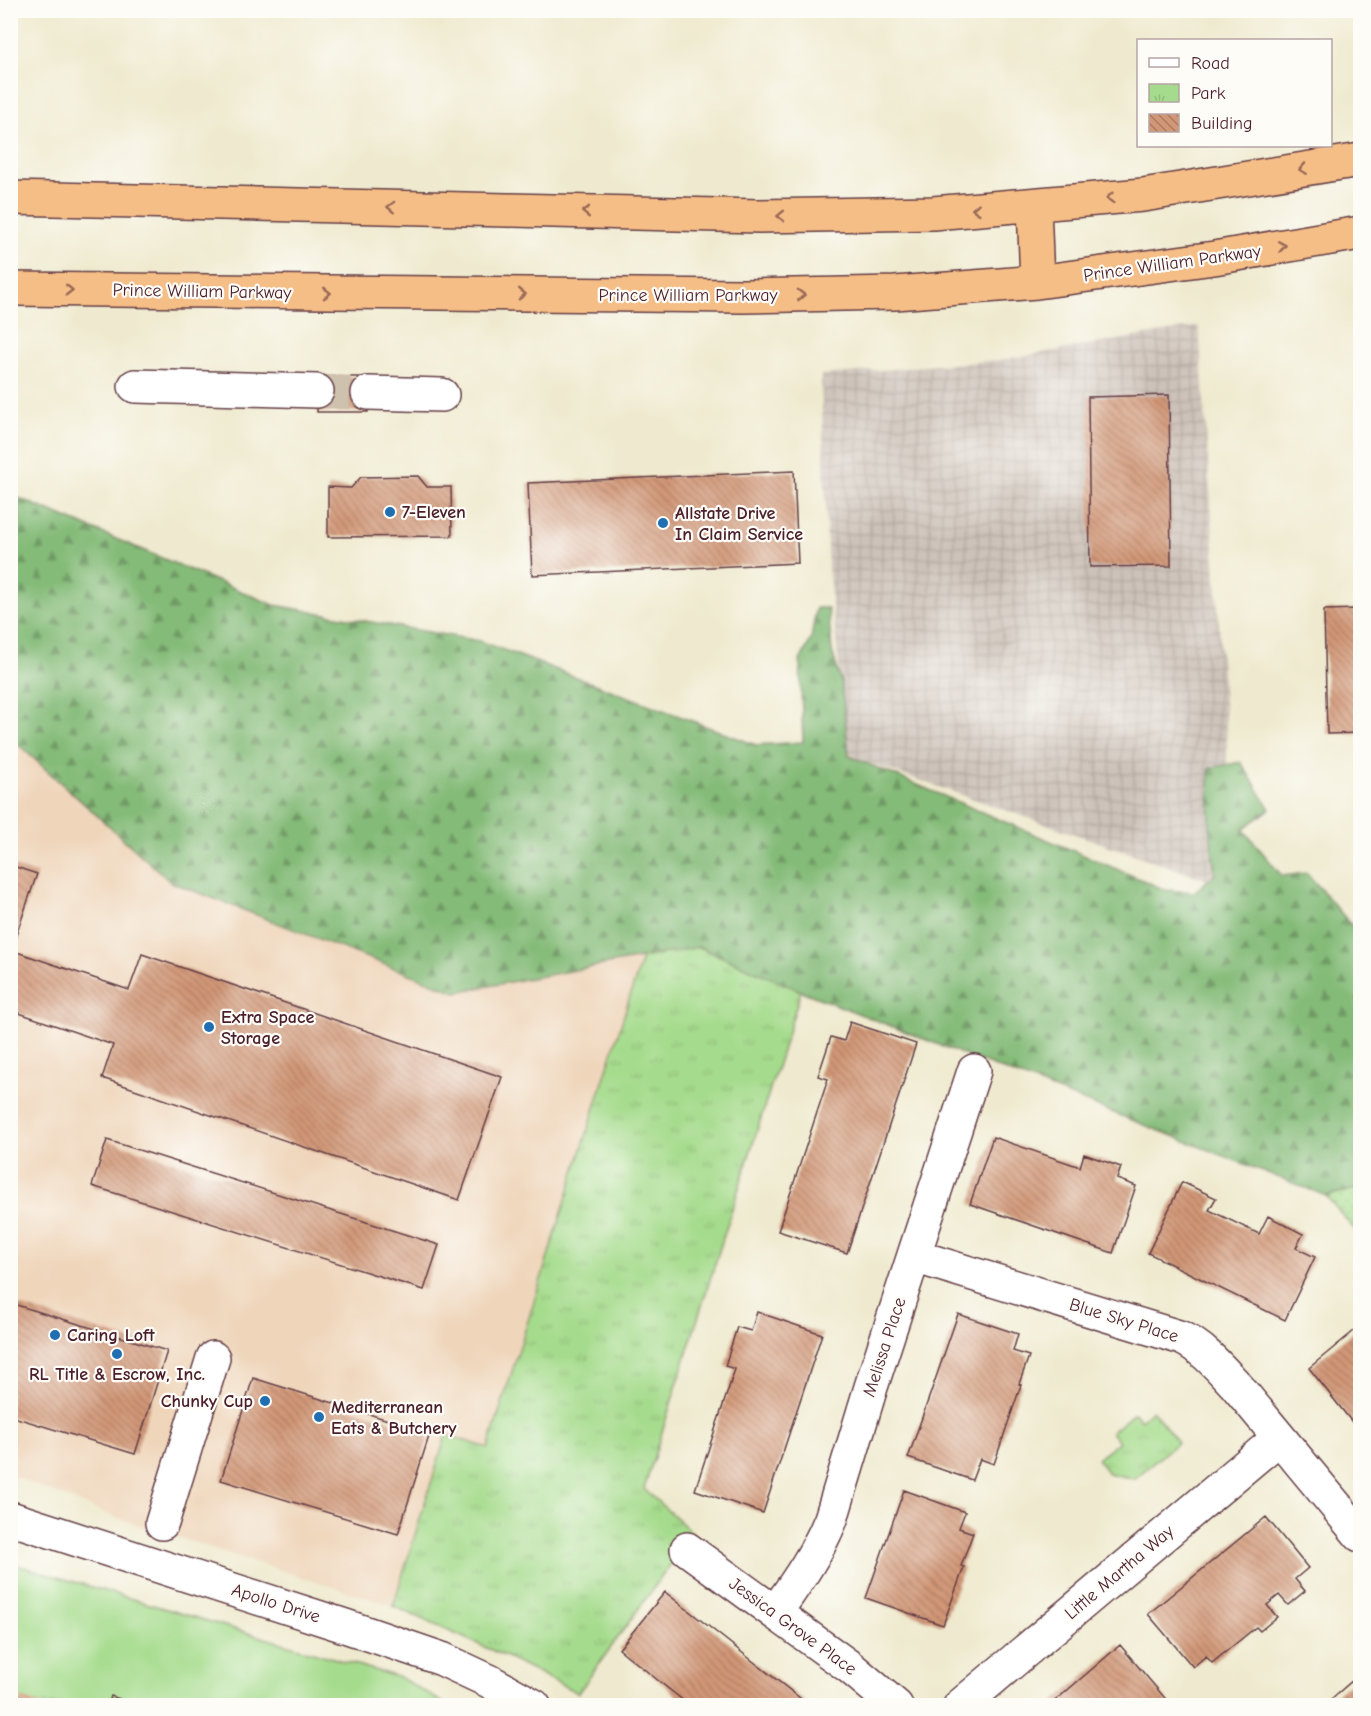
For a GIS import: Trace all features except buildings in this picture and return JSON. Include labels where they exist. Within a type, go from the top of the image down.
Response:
[{"type":"highway","points":[[10,198],[759,216],[933,213],[1143,195],[1360,160]]},
{"type":"highway","points":[[1034,205],[1037,282]]},
{"type":"highway","name":"Prince William Parkway","points":[[10,289],[744,296],[895,293],[1037,282],[1214,258],[1360,233]]},
{"type":"street","points":[[135,386],[317,391]]},
{"type":"street","points":[[368,393],[442,395]]},
{"type":"street","name":"Melissa Place","points":[[774,1613],[807,1567],[825,1535],[974,1071]]},
{"type":"street","name":"Blue Sky Place","points":[[914,1256],[1192,1343],[1229,1377],[1360,1535]]},
{"type":"street","points":[[162,1523],[213,1358]]},
{"type":"street","name":"Little Martha Way","points":[[960,1706],[1279,1438]]},
{"type":"street","name":"Apollo Drive","points":[[10,1518],[442,1659],[534,1706]]},
{"type":"street","name":"Jessica Grove Place","points":[[687,1549],[851,1668],[896,1706]]},
{"type":"shaded area","points":[[1199,326],[1227,745],[1228,887],[849,756],[828,568],[821,375],[1000,360]]},
{"type":"shaded area","points":[[10,738],[171,882],[456,992],[642,958],[488,1449],[446,1435],[393,1606],[117,1518],[11,1475]]},
{"type":"green space","points":[[11,495],[274,605],[480,641],[756,745],[803,742],[800,661],[811,639],[816,608],[828,608],[832,651],[841,682],[849,756],[1166,890],[1194,892],[1215,874],[1210,831],[1209,768],[1241,762],[1270,809],[1243,829],[1282,876],[1307,873],[1360,935],[1360,1188],[1326,1196],[801,991],[700,947],[456,992],[171,882],[11,738]]},
{"type":"green space","points":[[699,947],[801,991],[644,1489],[693,1533],[578,1693],[509,1658],[393,1606],[446,1435],[488,1448],[642,958]]},
{"type":"green space","points":[[1360,1188],[1360,1236],[1326,1196]]},
{"type":"green space","points":[[1152,1410],[1178,1442],[1134,1479],[1108,1473],[1097,1459],[1119,1442],[1111,1432],[1134,1413],[1141,1420]]},
{"type":"green space","points":[[10,1563],[401,1678],[447,1705],[11,1705]]},
{"type":"tunnel","points":[[317,391],[368,393]]},
{"type":"place","name":"7-Eleven","points":[[390,512]]},
{"type":"place","name":"Allstate Drive In Claim Service","points":[[663,523]]},
{"type":"place","name":"Extra Space Storage","points":[[209,1027]]},
{"type":"place","name":"Caring Loft","points":[[55,1335]]},
{"type":"place","name":"RL Title & Escrow, Inc.","points":[[117,1354]]},
{"type":"place","name":"Chunky Cup","points":[[265,1401]]},
{"type":"place","name":"Mediterranean Eats & Butchery","points":[[319,1417]]}]
